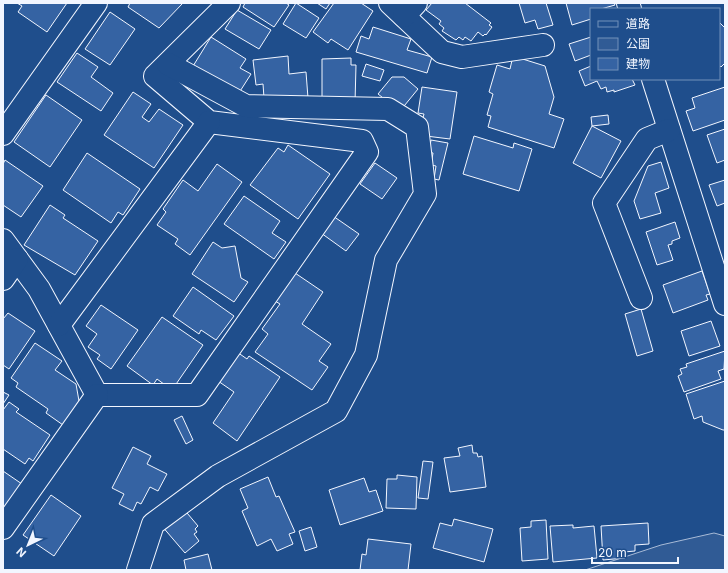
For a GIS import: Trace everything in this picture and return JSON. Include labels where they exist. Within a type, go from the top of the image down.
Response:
[{"type":"street","points":[[3,134],[96,3]]},
{"type":"street","points":[[97,395],[196,395],[367,152],[362,141],[209,122],[155,76],[229,3]]},
{"type":"street","points":[[403,7],[442,52],[462,57],[543,45]]},
{"type":"street","points":[[138,570],[153,524],[218,476],[336,411],[366,355],[386,260],[425,194],[417,128],[388,109],[246,106],[168,64]]},
{"type":"street","points":[[653,80],[725,304]]},
{"type":"street","points":[[59,325],[209,122]]},
{"type":"street","points":[[641,298],[604,203],[647,140],[669,130]]},
{"type":"street","points":[[3,240],[39,289],[97,395]]},
{"type":"street","points":[[3,279],[17,259]]},
{"type":"street","points":[[3,528],[97,395]]},
{"type":"green space","points":[[714,533],[725,536],[725,570],[585,570],[661,545]]},
{"type":"building","points":[[17,3],[67,3],[47,32],[18,12],[22,6]]},
{"type":"building","points":[[130,3],[183,3],[159,28],[128,7]]},
{"type":"building","points":[[245,3],[286,3],[289,5],[274,27],[243,7]]},
{"type":"building","points":[[296,3],[319,18],[306,38],[283,24]]},
{"type":"building","points":[[317,3],[330,3],[326,9]]},
{"type":"building","points":[[334,3],[361,3],[373,11],[348,50],[331,39],[328,43],[313,32]]},
{"type":"building","points":[[432,3],[465,3],[491,23],[489,25],[492,27],[486,35],[485,34],[483,36],[478,32],[471,41],[465,37],[463,40],[459,37],[456,40],[442,31],[444,28],[439,24],[441,21],[426,10]]},
{"type":"building","points":[[519,3],[546,3],[553,25],[538,29],[535,20],[525,23]]},
{"type":"building","points":[[566,3],[614,3],[615,5],[604,8],[590,8],[590,19],[572,25]]},
{"type":"building","points":[[237,10],[271,30],[259,49],[225,29]]},
{"type":"building","points":[[110,12],[135,29],[110,65],[85,49]]},
{"type":"building","points":[[720,23],[725,28],[725,63],[721,67]]},
{"type":"building","points":[[373,27],[411,39],[407,50],[432,57],[427,73],[356,52],[361,36],[369,39]]},
{"type":"building","points":[[211,37],[246,59],[240,68],[251,74],[237,96],[190,71]]},
{"type":"building","points":[[590,37],[590,55],[575,61],[569,44]]},
{"type":"building","points":[[77,53],[98,67],[91,77],[113,93],[101,111],[57,82]]},
{"type":"building","points":[[288,56],[289,74],[306,72],[308,98],[264,98],[263,84],[256,85],[253,60]]},
{"type":"building","points":[[513,56],[545,66],[554,97],[549,114],[564,119],[554,148],[488,127],[491,116],[487,115],[493,94],[489,92],[497,65],[510,69]]},
{"type":"building","points":[[351,58],[351,65],[356,65],[355,103],[322,102],[322,59]]},
{"type":"building","points":[[366,64],[384,70],[380,81],[362,76]]},
{"type":"building","points":[[590,66],[590,80],[632,80],[635,85],[614,92],[614,90],[607,92],[606,87],[601,89],[597,81],[585,86],[579,71]]},
{"type":"building","points":[[392,77],[404,77],[418,89],[400,111],[378,94]]},
{"type":"building","points":[[422,87],[457,92],[450,139],[426,136],[421,125],[424,114],[418,113]]},
{"type":"building","points":[[725,87],[725,120],[693,131],[686,111],[695,108],[692,98]]},
{"type":"building","points":[[133,92],[151,104],[142,117],[149,122],[159,109],[183,125],[154,168],[104,135]]},
{"type":"building","points":[[46,95],[82,120],[50,167],[14,142]]},
{"type":"building","points":[[608,115],[609,124],[592,126],[591,117]]},
{"type":"building","points":[[592,126],[621,141],[601,178],[573,163]]},
{"type":"building","points":[[725,129],[725,160],[717,163],[707,135]]},
{"type":"building","points":[[474,136],[513,148],[514,143],[532,149],[519,191],[463,174]]},
{"type":"building","points":[[431,140],[448,143],[439,180],[434,179],[436,166],[431,165],[433,153],[429,152]]},
{"type":"building","points":[[288,145],[330,174],[298,219],[250,185],[278,148],[284,152]]},
{"type":"building","points":[[87,153],[140,189],[123,215],[118,212],[111,223],[63,190]]},
{"type":"building","points":[[5,160],[43,186],[21,217],[3,205],[3,164]]},
{"type":"building","points":[[661,162],[669,188],[655,193],[661,213],[640,219],[634,201],[648,166]]},
{"type":"building","points":[[375,163],[397,178],[382,199],[360,184]]},
{"type":"building","points":[[217,164],[242,182],[190,255],[175,244],[178,239],[157,225],[166,212],[163,209],[183,180],[198,191]]},
{"type":"building","points":[[725,180],[725,203],[717,206],[709,185]]},
{"type":"building","points":[[244,196],[280,221],[272,233],[286,242],[274,259],[224,224]]},
{"type":"building","points":[[50,205],[65,215],[63,218],[98,241],[75,275],[24,245]]},
{"type":"building","points":[[333,216],[359,234],[346,251],[321,233]]},
{"type":"building","points":[[675,222],[680,238],[672,241],[672,244],[668,245],[673,260],[657,265],[646,232]]},
{"type":"building","points":[[213,242],[222,248],[235,246],[241,278],[248,282],[234,302],[192,274]]},
{"type":"building","points":[[702,271],[710,294],[706,295],[708,300],[673,313],[663,285]]},
{"type":"building","points":[[295,273],[323,292],[302,324],[331,344],[319,361],[328,367],[312,390],[255,352],[268,334],[262,329],[280,304],[275,301]]},
{"type":"building","points":[[193,287],[234,316],[216,340],[201,330],[199,334],[173,316]]},
{"type":"building","points":[[101,305],[138,330],[111,369],[97,359],[100,355],[88,347],[97,334],[86,326]]},
{"type":"building","points":[[641,309],[653,351],[637,356],[625,314]]},
{"type":"building","points":[[8,313],[35,331],[9,369],[3,365],[3,319]]},
{"type":"building","points":[[162,317],[203,345],[172,390],[157,379],[153,385],[127,366]]},
{"type":"building","points":[[711,321],[720,346],[689,356],[681,331]]},
{"type":"building","points":[[35,343],[62,361],[55,370],[76,384],[79,401],[63,425],[46,413],[48,409],[16,387],[18,383],[11,378]]},
{"type":"building","points":[[725,351],[724,369],[718,371],[721,379],[684,392],[678,376],[682,374],[680,369],[687,367],[686,364]]},
{"type":"building","points":[[237,352],[247,359],[249,356],[280,377],[237,441],[213,423],[234,392],[218,381]]},
{"type":"building","points":[[725,381],[725,430],[703,422],[702,416],[694,419],[686,394]]},
{"type":"building","points":[[3,392],[9,395],[3,404]]},
{"type":"building","points":[[9,402],[19,409],[16,412],[50,435],[33,461],[29,458],[25,464],[3,449],[3,410]]},
{"type":"building","points":[[182,416],[193,440],[186,444],[174,420]]},
{"type":"building","points":[[472,445],[473,453],[477,453],[478,457],[482,456],[486,487],[450,492],[444,458],[460,456],[458,448]]},
{"type":"building","points":[[133,447],[151,456],[147,464],[167,474],[158,491],[150,487],[141,504],[137,502],[133,511],[119,504],[124,494],[112,488]]},
{"type":"building","points":[[423,461],[433,462],[428,499],[418,498]]},
{"type":"building","points":[[3,471],[22,484],[3,512]]},
{"type":"building","points":[[397,475],[417,477],[416,509],[386,508],[387,479],[397,479]]},
{"type":"building","points":[[268,477],[276,497],[279,496],[295,532],[289,534],[293,544],[277,551],[271,539],[257,546],[242,511],[248,508],[240,489]]},
{"type":"building","points":[[364,478],[369,492],[376,490],[383,511],[340,525],[329,490]]},
{"type":"building","points":[[51,495],[81,516],[54,556],[23,535]]},
{"type":"building","points":[[182,507],[198,526],[195,529],[197,532],[194,534],[199,541],[185,553],[161,525]]},
{"type":"building","points":[[454,519],[493,529],[484,562],[433,548],[440,523],[452,526]]},
{"type":"building","points":[[546,520],[548,559],[522,561],[520,528],[531,527],[531,521]]},
{"type":"building","points":[[648,523],[649,544],[635,545],[635,551],[624,552],[625,558],[603,560],[601,526]]},
{"type":"building","points":[[573,525],[573,528],[594,526],[597,558],[553,562],[550,526]]},
{"type":"building","points":[[311,527],[317,547],[305,551],[299,531]]},
{"type":"building","points":[[368,539],[411,544],[408,570],[360,570],[362,554],[366,555]]},
{"type":"building","points":[[208,554],[212,570],[186,570],[184,560]]}]
